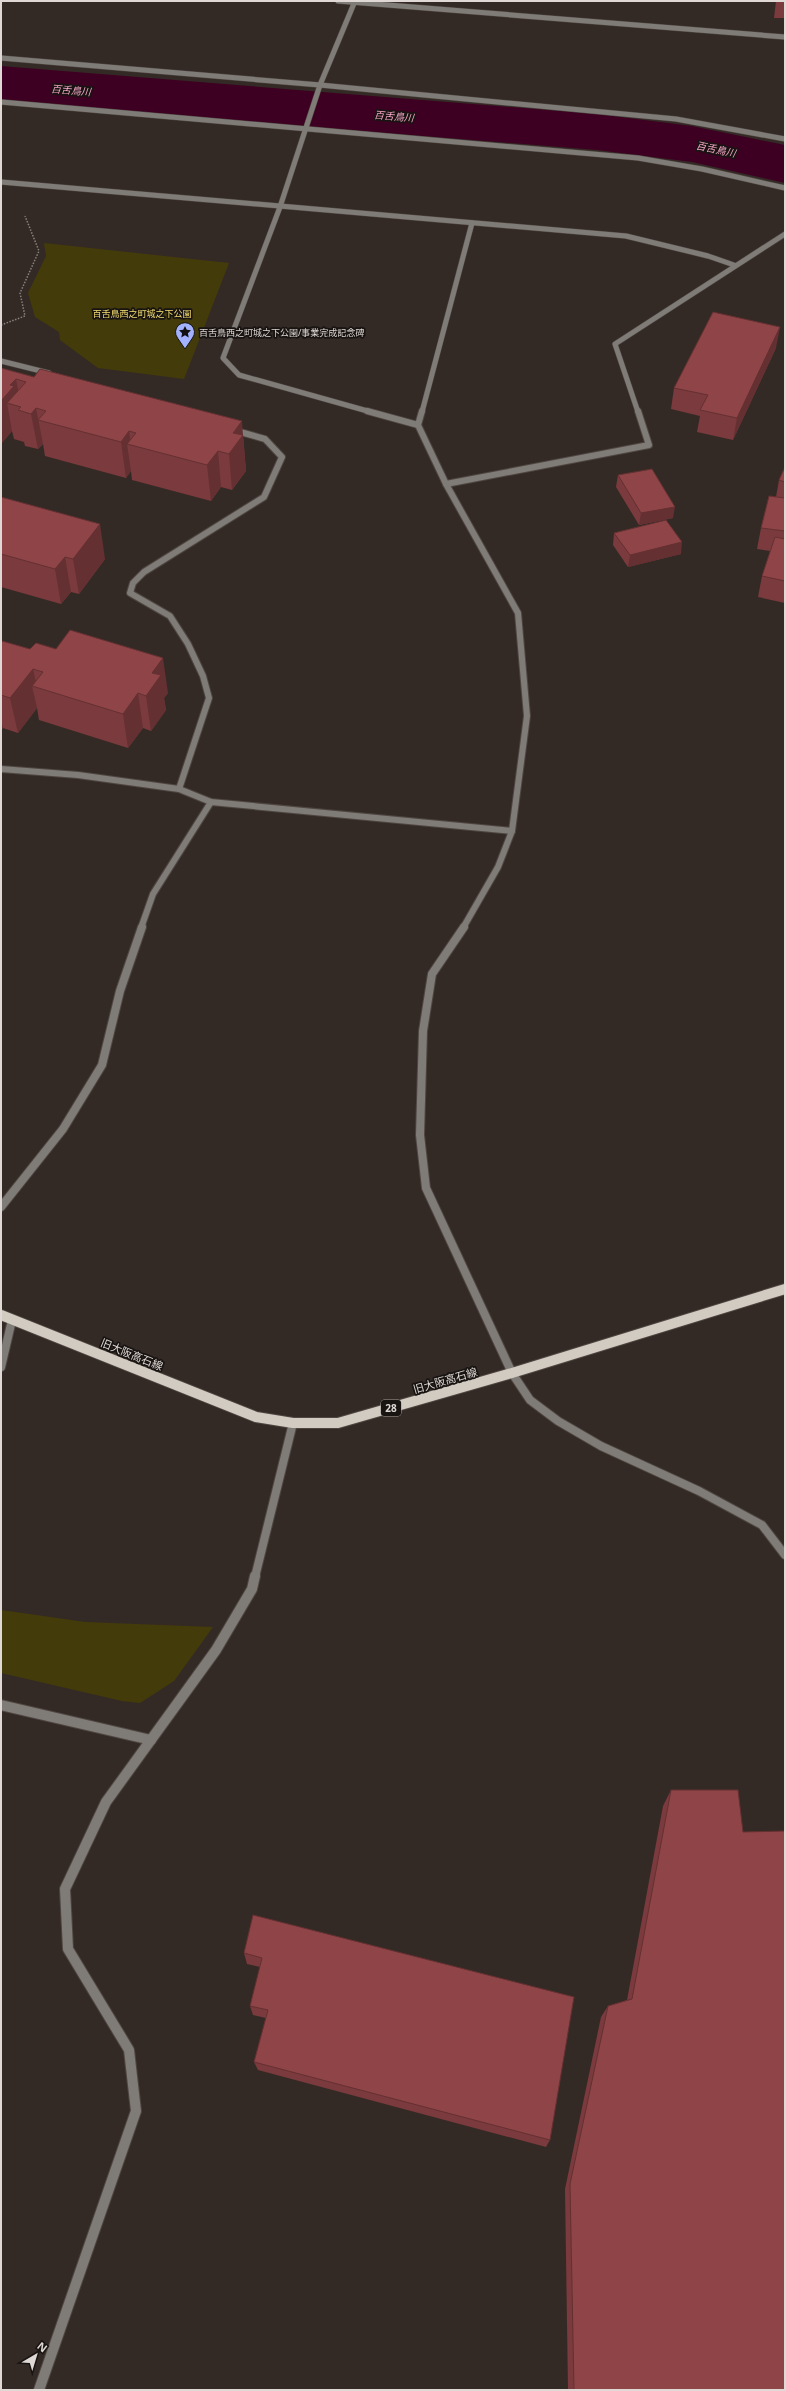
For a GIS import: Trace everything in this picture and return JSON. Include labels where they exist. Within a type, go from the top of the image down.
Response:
[{"type":"main road","name":"旧大阪高石線","points":[[1,1315],[256,1417],[293,1423],[338,1423],[512,1373],[785,1289]]},
{"type":"street","points":[[338,1],[785,37]]},
{"type":"street","points":[[355,2],[320,85],[280,207],[223,358],[239,375],[418,425]]},
{"type":"street","points":[[1,58],[320,85],[676,119],[785,139]]},
{"type":"street","points":[[1,102],[638,158],[702,169],[785,188]]},
{"type":"street","points":[[1,182],[626,236],[708,256],[734,265]]},
{"type":"street","points":[[472,223],[418,425],[446,484],[518,613],[527,716],[512,831],[498,867],[470,919],[432,974],[423,1031],[420,1084],[420,1135],[426,1188],[512,1373],[530,1400],[558,1421],[601,1446],[699,1491],[762,1525],[785,1555]]},
{"type":"street","points":[[446,484],[649,445],[615,344],[734,265],[785,234]]},
{"type":"street","points":[[1,361],[53,374]]},
{"type":"street","points":[[179,789],[209,698],[203,676],[188,644],[170,616],[130,593],[133,582],[144,572],[264,498],[282,457],[265,439],[223,427]]},
{"type":"street","points":[[1,769],[78,775],[179,789],[211,802],[512,831]]},
{"type":"street","points":[[1,1207],[63,1129],[102,1065],[120,991],[153,894],[211,802]]},
{"type":"street","points":[[1,1367],[12,1320]]},
{"type":"street","points":[[39,2390],[136,2111],[129,2050],[68,1949],[65,1889],[106,1802],[216,1650],[252,1589],[293,1423]]},
{"type":"street","points":[[1,1705],[151,1740]]},
{"type":"path","points":[[1,325],[25,316],[20,293],[39,251],[24,214]]},
{"type":"green space","name":"百舌鳥西之町城之下公園","points":[[44,243],[229,263],[184,379],[98,368],[60,340],[59,332],[35,317],[28,293],[46,256]]},
{"type":"green space","points":[[1,1610],[85,1622],[213,1627],[174,1681],[140,1703],[122,1701],[1,1673]]},
{"type":"building","points":[[713,312],[780,327],[737,418],[700,410],[708,395],[674,388]]},
{"type":"building","points":[[1,368],[34,377],[40,369],[242,421],[233,433],[243,435],[229,454],[218,451],[207,465],[127,444],[136,433],[129,431],[121,442],[38,420],[46,411],[36,408],[31,414],[18,410],[21,407],[7,403],[26,382],[16,379],[10,385],[14,386],[1,401]]},
{"type":"building","points":[[785,467],[785,482],[779,480]]},
{"type":"building","points":[[652,469],[675,507],[641,513],[618,475]]},
{"type":"building","points":[[769,496],[785,498],[785,531],[761,528]]},
{"type":"building","points":[[1,497],[100,524],[73,559],[65,557],[55,569],[1,554]]},
{"type":"building","points":[[666,520],[682,542],[630,555],[614,533]]},
{"type":"building","points":[[775,537],[785,539],[785,581],[762,576]]},
{"type":"building","points":[[70,630],[163,658],[152,673],[161,675],[146,696],[138,693],[123,714],[32,686],[43,672],[33,669],[10,698],[1,695],[2,641],[30,649],[36,643],[56,649]]},
{"type":"building","points":[[671,1790],[738,1790],[743,1832],[785,1831],[785,2390],[574,2390],[570,2184],[608,2006],[632,1999]]},
{"type":"building","points":[[253,1915],[574,1997],[550,2140],[254,2062],[268,2010],[250,2006],[262,1958],[244,1953]]},
{"type":"waterway","name":"百舌鳥川","points":[[1,84],[597,132],[692,144],[785,164]]},
{"type":"place","name":"百舌鳥西之町城之下公園/事業完成記念碑","points":[[185,349]]}]
